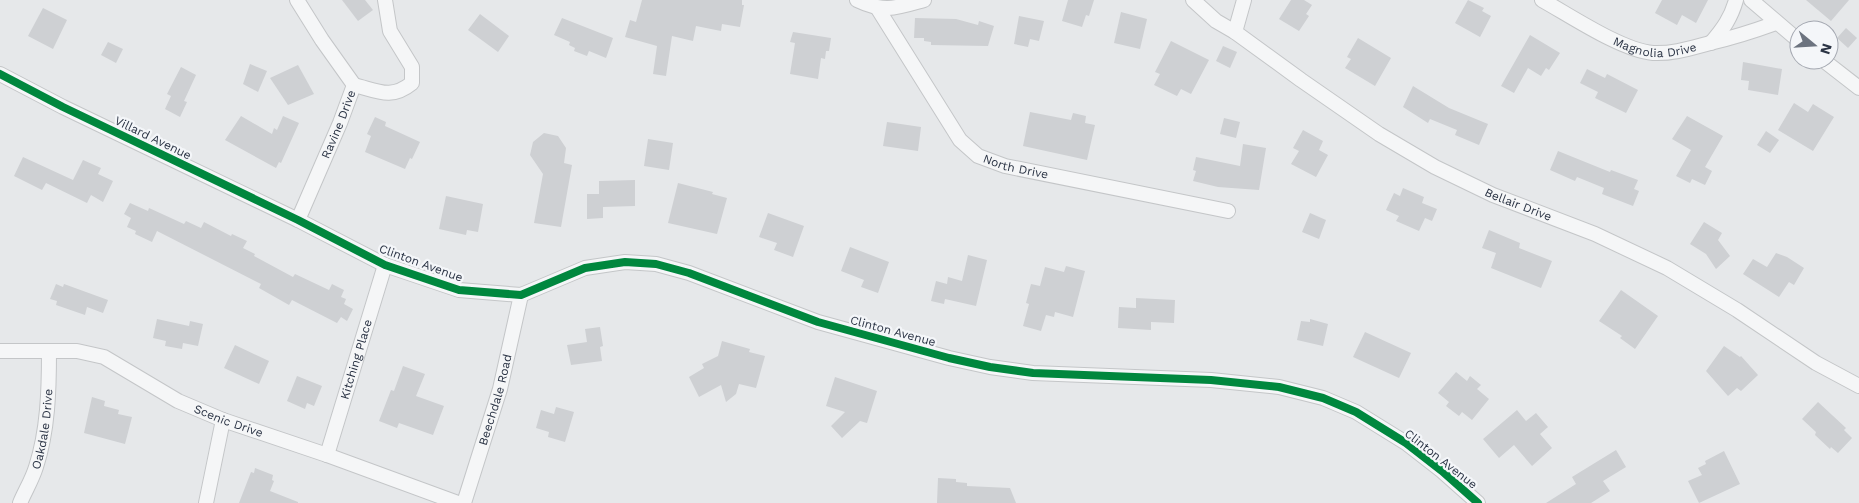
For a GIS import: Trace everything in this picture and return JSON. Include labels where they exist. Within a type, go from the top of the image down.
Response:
[{"type":"street","points":[[297,0],[322,40],[354,85]]},
{"type":"street","name":"Ravine Drive","points":[[298,220],[340,123],[354,85],[386,93],[401,91],[412,83],[412,67],[390,31],[385,0]]},
{"type":"street","points":[[857,0],[878,9],[903,6],[924,0]]},
{"type":"street","name":"Bellair Drive","points":[[1193,0],[1216,21],[1235,32],[1371,128],[1435,167],[1493,195],[1595,234],[1667,268],[1737,310],[1816,363],[1859,386]]},
{"type":"street","points":[[1235,32],[1244,0]]},
{"type":"street","name":"Magnolia Drive","points":[[1542,0],[1614,40],[1652,53],[1676,52],[1776,23]]},
{"type":"street","points":[[1710,43],[1723,29],[1732,15],[1736,0]]},
{"type":"street","points":[[1751,0],[1789,33]]},
{"type":"street","name":"North Drive","points":[[878,9],[960,140],[978,156],[1005,166],[1228,211]]},
{"type":"street","points":[[1836,70],[1859,88]]},
{"type":"street","name":"Villard Avenue","points":[[0,74],[64,108],[298,220]]},
{"type":"street","name":"Clinton Avenue","points":[[298,220],[385,265],[459,290],[521,295],[585,268],[624,262],[656,264],[689,274],[818,322],[949,358],[990,367],[1033,373],[1211,380],[1278,387],[1323,398],[1356,412],[1406,444],[1442,471],[1478,503]]},
{"type":"street","name":"Kitching Place","points":[[327,455],[385,265]]},
{"type":"street","name":"Beechdale Road","points":[[464,503],[500,389],[521,295]]},
{"type":"street","name":"Scenic Drive","points":[[0,351],[77,352],[104,357],[178,401],[223,420],[327,455],[458,503]]},
{"type":"street","name":"Oakdale Drive","points":[[20,503],[36,468],[45,429],[49,390],[49,352]]},
{"type":"street","points":[[206,503],[223,420]]},
{"type":"building","points":[[342,0],[365,0],[373,10],[358,21]]},
{"type":"building","points":[[642,0],[742,0],[742,5],[744,5],[740,27],[722,24],[721,31],[696,26],[693,41],[672,36],[666,76],[653,74],[657,46],[625,37],[630,20],[636,22]]},
{"type":"building","points":[[1068,0],[1094,0],[1089,16],[1086,15],[1082,27],[1062,21]]},
{"type":"building","points":[[1291,0],[1304,0],[1312,5],[1306,14],[1309,16],[1299,31],[1279,19]]},
{"type":"building","points":[[1468,0],[1484,8],[1482,11],[1491,16],[1480,37],[1455,23]]},
{"type":"building","points":[[1662,0],[1708,0],[1696,23],[1682,15],[1677,25],[1655,13]]},
{"type":"building","points":[[1806,0],[1849,0],[1830,20]]},
{"type":"building","points":[[43,8],[67,20],[53,49],[28,36]]},
{"type":"building","points":[[1121,12],[1147,19],[1140,49],[1114,43]]},
{"type":"building","points":[[480,14],[509,36],[498,52],[468,30]]},
{"type":"building","points":[[1019,16],[1044,21],[1039,41],[1030,39],[1028,47],[1014,44]]},
{"type":"building","points":[[562,18],[613,38],[606,58],[589,51],[587,56],[574,51],[575,48],[569,45],[570,42],[554,35]]},
{"type":"building","points":[[915,18],[956,19],[978,25],[979,21],[994,26],[988,46],[931,45],[931,42],[924,41],[924,38],[914,38]]},
{"type":"building","points":[[1846,28],[1857,38],[1848,48],[1839,40],[1839,36]]},
{"type":"building","points":[[793,32],[831,38],[829,51],[826,51],[825,59],[821,58],[818,79],[790,74],[795,43],[790,42]]},
{"type":"building","points":[[1530,35],[1560,53],[1549,70],[1546,68],[1541,76],[1528,68],[1514,93],[1501,86]]},
{"type":"building","points":[[1358,38],[1391,58],[1375,86],[1345,68],[1351,59],[1347,57]]},
{"type":"building","points":[[1171,41],[1209,60],[1191,94],[1181,89],[1177,96],[1154,85],[1160,74],[1155,72]]},
{"type":"building","points":[[108,42],[123,49],[116,63],[101,55]]},
{"type":"building","points":[[1223,46],[1237,52],[1230,68],[1216,61]]},
{"type":"building","points":[[1743,62],[1782,69],[1778,95],[1748,90],[1749,81],[1741,80]]},
{"type":"building","points":[[250,64],[267,71],[258,92],[243,84]]},
{"type":"building","points":[[298,65],[314,94],[288,105],[270,78]]},
{"type":"building","points":[[181,67],[196,75],[184,101],[187,102],[180,117],[165,109],[171,96],[167,94]]},
{"type":"building","points":[[1587,69],[1605,78],[1607,74],[1638,90],[1626,113],[1595,98],[1598,92],[1580,83]]},
{"type":"building","points":[[1413,86],[1449,108],[1488,124],[1479,145],[1455,135],[1457,130],[1430,119],[1428,123],[1403,107]]},
{"type":"building","points":[[1794,103],[1808,112],[1813,104],[1834,117],[1813,151],[1778,130]]},
{"type":"building","points":[[1030,112],[1071,120],[1073,113],[1086,116],[1085,123],[1095,125],[1087,160],[1023,146]]},
{"type":"building","points":[[241,116],[272,134],[274,128],[277,130],[283,116],[299,123],[281,163],[279,162],[276,168],[225,140]]},
{"type":"building","points":[[1687,116],[1723,136],[1705,167],[1712,171],[1705,185],[1692,179],[1690,183],[1676,176],[1691,150],[1672,139]]},
{"type":"building","points":[[375,117],[386,122],[385,126],[420,142],[405,169],[365,152],[371,136],[367,134]]},
{"type":"building","points":[[1224,118],[1240,122],[1236,138],[1220,134]]},
{"type":"building","points":[[887,122],[921,127],[918,151],[883,146]]},
{"type":"building","points":[[1303,130],[1323,141],[1319,150],[1328,155],[1316,177],[1291,164],[1299,151],[1293,148]]},
{"type":"building","points":[[1766,131],[1779,140],[1770,153],[1757,145]]},
{"type":"building","points":[[544,133],[558,136],[566,148],[564,163],[572,165],[561,227],[534,223],[543,174],[530,155],[533,142]]},
{"type":"building","points":[[648,139],[673,143],[669,170],[644,166]]},
{"type":"building","points":[[1243,144],[1266,148],[1259,190],[1218,187],[1193,181],[1196,171],[1193,170],[1196,157],[1240,166]]},
{"type":"building","points":[[1558,151],[1610,172],[1611,170],[1638,180],[1634,189],[1639,191],[1633,206],[1602,194],[1604,188],[1577,177],[1575,181],[1550,170]]},
{"type":"building","points":[[23,157],[73,180],[83,160],[101,168],[98,174],[113,181],[103,202],[91,195],[87,203],[46,183],[42,190],[14,176]]},
{"type":"building","points":[[635,180],[635,206],[603,207],[603,218],[587,219],[587,194],[599,194],[599,181]]},
{"type":"building","points":[[678,183],[713,192],[712,194],[727,198],[717,234],[668,223]]},
{"type":"building","points":[[1403,188],[1424,197],[1422,203],[1437,209],[1432,221],[1425,218],[1419,231],[1396,221],[1399,216],[1386,210],[1394,193],[1400,196]]},
{"type":"building","points":[[446,196],[483,204],[478,232],[467,230],[466,235],[439,229]]},
{"type":"building","points":[[130,203],[148,211],[149,208],[184,224],[186,221],[201,228],[204,222],[231,236],[232,234],[247,241],[243,248],[293,277],[295,274],[329,290],[332,284],[344,290],[341,297],[346,299],[344,304],[353,309],[347,321],[341,317],[337,323],[292,300],[289,305],[259,288],[261,284],[157,231],[152,242],[135,234],[136,231],[127,227],[131,218],[124,214]]},
{"type":"building","points":[[768,213],[804,226],[793,257],[774,250],[777,243],[759,237]]},
{"type":"building","points":[[1310,213],[1326,220],[1319,239],[1302,232]]},
{"type":"building","points":[[1704,222],[1722,233],[1718,240],[1730,256],[1716,269],[1706,254],[1690,244]]},
{"type":"building","points":[[1489,230],[1520,243],[1519,248],[1552,261],[1541,288],[1491,268],[1496,253],[1482,248]]},
{"type":"building","points":[[850,247],[889,262],[878,293],[861,287],[864,280],[841,271]]},
{"type":"building","points":[[1776,253],[1787,257],[1804,268],[1794,285],[1789,282],[1779,297],[1743,274],[1753,259],[1767,267]]},
{"type":"building","points":[[968,255],[987,260],[976,306],[945,299],[944,304],[931,301],[936,281],[947,284],[948,277],[962,281]]},
{"type":"building","points":[[1066,266],[1085,271],[1073,317],[1055,312],[1054,317],[1046,315],[1041,331],[1023,326],[1029,304],[1026,303],[1031,284],[1040,286],[1045,267],[1064,272]]},
{"type":"building","points":[[56,284],[63,287],[64,284],[108,300],[103,313],[87,307],[85,315],[56,305],[57,301],[50,299]]},
{"type":"building","points":[[1621,290],[1658,316],[1635,349],[1620,338],[1622,336],[1599,321]]},
{"type":"building","points":[[1136,298],[1175,300],[1174,323],[1151,322],[1151,330],[1118,328],[1119,307],[1136,308]]},
{"type":"building","points":[[157,319],[189,326],[190,321],[203,324],[198,346],[183,343],[182,349],[165,346],[166,341],[153,338]]},
{"type":"building","points":[[1310,319],[1328,324],[1323,346],[1297,340],[1301,321],[1310,322]]},
{"type":"building","points":[[600,327],[603,346],[600,347],[602,361],[571,365],[567,345],[587,342],[585,329]]},
{"type":"building","points":[[1365,332],[1411,353],[1399,378],[1353,357]]},
{"type":"building","points":[[722,341],[750,349],[749,352],[765,356],[756,388],[739,384],[736,394],[726,402],[721,385],[699,397],[689,377],[704,368],[702,364],[718,356]]},
{"type":"building","points":[[235,345],[269,361],[259,384],[224,368]]},
{"type":"building","points":[[1724,346],[1741,356],[1758,375],[1741,391],[1737,388],[1728,396],[1706,371]]},
{"type":"building","points":[[403,366],[425,374],[416,396],[444,406],[433,435],[399,423],[397,428],[379,421],[391,390],[394,391]]},
{"type":"building","points":[[1456,372],[1467,381],[1470,376],[1481,385],[1477,389],[1489,399],[1472,420],[1462,412],[1459,416],[1446,406],[1449,402],[1438,393]]},
{"type":"building","points":[[297,376],[322,386],[314,406],[307,403],[305,409],[287,401]]},
{"type":"building","points":[[835,377],[877,391],[867,423],[860,421],[842,438],[831,426],[845,412],[826,406]]},
{"type":"building","points":[[92,397],[105,401],[104,406],[119,410],[118,414],[132,417],[125,444],[84,433]]},
{"type":"building","points":[[1818,402],[1846,428],[1844,430],[1852,438],[1838,453],[1831,447],[1830,449],[1815,435],[1816,432],[1802,419]]},
{"type":"building","points":[[556,407],[574,412],[565,442],[548,437],[549,432],[536,428],[541,410],[554,414]]},
{"type":"building","points":[[1517,410],[1526,421],[1536,413],[1548,427],[1540,434],[1552,448],[1532,466],[1514,445],[1499,458],[1483,439]]},
{"type":"building","points":[[1616,450],[1626,467],[1603,481],[1610,491],[1591,503],[1546,503],[1576,484],[1572,477]]},
{"type":"building","points":[[1724,451],[1740,484],[1699,503],[1688,481],[1702,475],[1698,468],[1706,464],[1705,461]]},
{"type":"building","points":[[255,468],[273,475],[272,480],[274,481],[270,491],[298,503],[239,503],[251,472],[254,473]]},
{"type":"building","points":[[938,478],[956,479],[956,482],[967,483],[967,486],[1010,488],[1016,503],[937,503]]},
{"type":"cycle path","points":[[0,74],[63,107],[298,220],[385,265],[459,290],[521,295],[585,268],[625,262],[656,264],[689,273],[818,322],[949,358],[990,367],[1033,373],[1211,380],[1279,387],[1323,398],[1356,412],[1406,443],[1442,471],[1478,503]]}]
